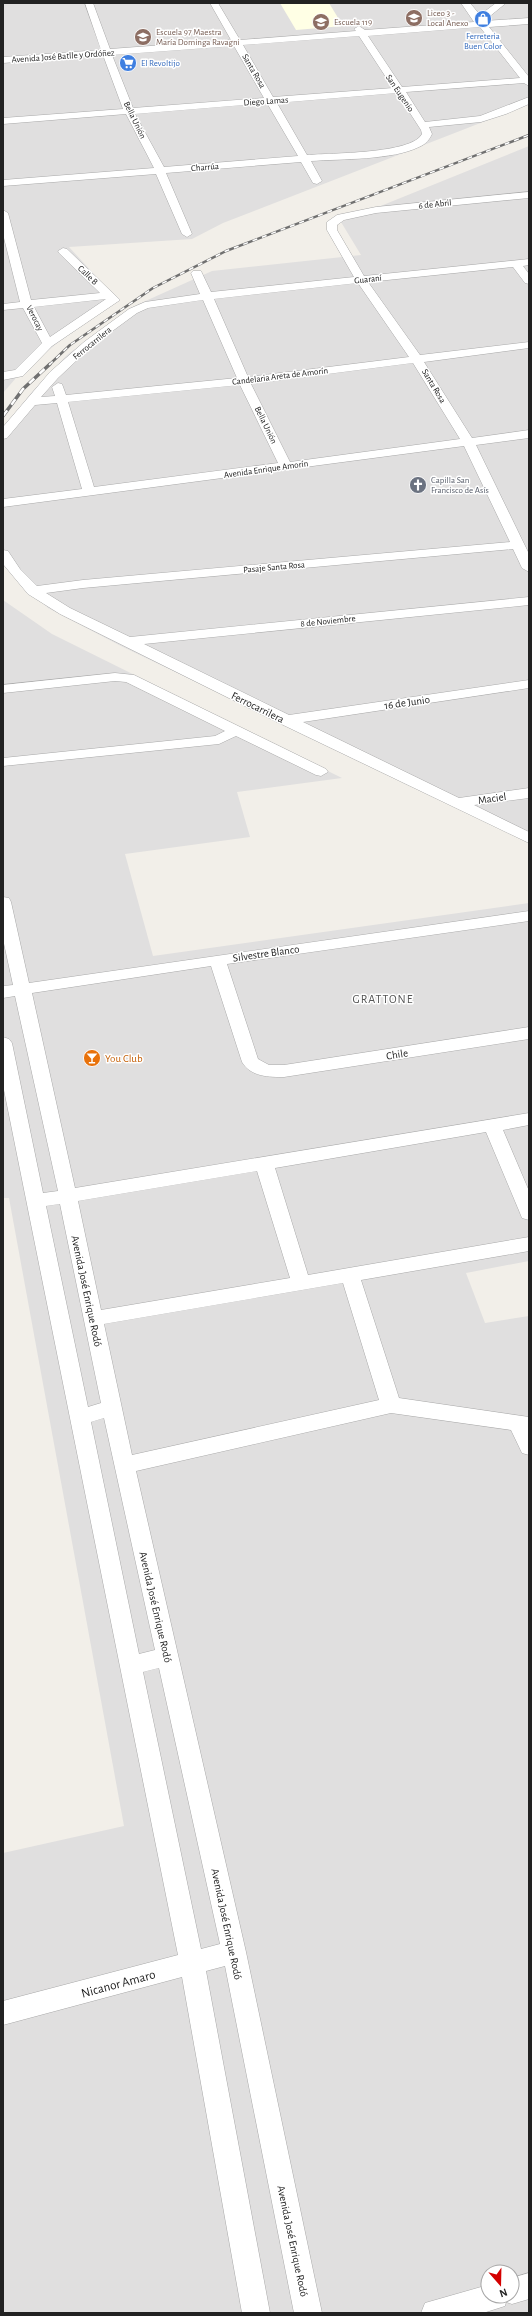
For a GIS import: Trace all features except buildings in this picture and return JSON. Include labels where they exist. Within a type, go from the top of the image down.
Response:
[{"type":"street","name":"Bella Unión","points":[[89,3],[129,112],[160,170],[187,234]]},
{"type":"street","name":"Santa Rosa","points":[[214,3],[317,181]]},
{"type":"street","points":[[465,3],[528,81]]},
{"type":"street","points":[[480,23],[500,5],[507,21]]},
{"type":"street","name":"Avenida José Batlle y Ordóñez","points":[[507,21],[529,17]]},
{"type":"street","name":"Avenida José Batlle y Ordóñez","points":[[3,55],[105,50],[507,21],[529,21]]},
{"type":"street","name":"San Eugenio","points":[[360,32],[422,125]]},
{"type":"street","name":"Avenida José Batlle y Ordóñez","points":[[3,60],[105,50]]},
{"type":"street","name":"Diego Lamas","points":[[3,121],[528,81]]},
{"type":"street","points":[[422,125],[482,119],[503,112],[529,100]]},
{"type":"street","name":"Charrúa","points":[[3,183],[386,152],[407,148],[426,139],[428,134],[422,125]]},
{"type":"street","name":"6 de Abril","points":[[341,217],[376,210],[529,195]]},
{"type":"street","name":"Verocay","points":[[3,213],[8,243],[27,305],[48,344],[20,373],[3,376]]},
{"type":"street","name":"Santa Rosa","points":[[341,217],[331,224],[332,230],[361,280],[417,360],[468,442],[516,545],[529,568]]},
{"type":"street","name":"Calle B","points":[[63,251],[111,297]]},
{"type":"street","name":"Guaraní","points":[[207,296],[529,262]]},
{"type":"street","points":[[516,264],[529,281]]},
{"type":"street","name":"Bella Unión","points":[[197,273],[244,381],[286,466]]},
{"type":"street","name":"Ferrocarrilera","points":[[3,435],[54,375],[88,344],[133,311],[145,304],[207,296]]},
{"type":"street","points":[[3,307],[111,297]]},
{"type":"street","points":[[48,344],[111,297]]},
{"type":"street","name":"Candelaria Areta de Amorín","points":[[31,402],[244,381],[529,346]]},
{"type":"street","points":[[54,375],[89,492]]},
{"type":"street","name":"Avenida Enrique Amorín","points":[[3,504],[529,434]]},
{"type":"street","name":"Pasaje Santa Rosa","points":[[33,591],[83,584],[516,545]]},
{"type":"street","name":"Ferrocarrilera","points":[[3,554],[20,579],[33,591],[53,605],[284,720],[529,838]]},
{"type":"street","name":"8 de Noviembre","points":[[126,642],[529,601]]},
{"type":"street","points":[[3,689],[115,677],[129,678],[321,772]]},
{"type":"street","name":"16 de Junio","points":[[284,720],[529,684]]},
{"type":"street","points":[[3,762],[219,740],[237,730]]},
{"type":"street","name":"Maciel","points":[[456,803],[529,793]]},
{"type":"street","name":"Avenida José Enrique Rodó","points":[[3,902],[13,991],[68,1196],[124,1465],[234,1952],[308,2313]]},
{"type":"street","name":"Silvestre Blanco","points":[[13,991],[217,960],[529,916]]},
{"type":"street","name":"Chile","points":[[217,960],[251,1062],[266,1072],[284,1071],[529,1033]]},
{"type":"street","points":[[3,1043],[192,1963],[256,2313]]},
{"type":"street","points":[[36,1201],[529,1119]]},
{"type":"street","points":[[492,1125],[529,1213]]},
{"type":"street","points":[[264,1163],[301,1284]]},
{"type":"street","points":[[93,1319],[529,1244]]},
{"type":"street","points":[[350,1275],[390,1405]]},
{"type":"street","points":[[124,1465],[390,1405],[430,1409],[524,1424],[529,1447]]},
{"type":"street","points":[[79,1417],[112,1408]]},
{"type":"street","points":[[130,1666],[167,1656]]},
{"type":"street","name":"Nicanor Amaro","points":[[3,2013],[234,1952]]},
{"type":"street","points":[[435,2313],[480,2300]]},
{"type":"shaded area","points":[[3,3],[529,3],[529,104],[223,223],[192,239],[69,247],[118,300],[56,344],[16,378],[3,393]]},
{"type":"shaded area","points":[[280,3],[329,3],[343,26],[296,30]]},
{"type":"shaded area","points":[[529,146],[529,842],[121,646],[48,608],[3,563],[3,428],[31,393],[67,355],[130,308],[212,271],[361,255],[341,222]]},
{"type":"shaded area","points":[[3,600],[52,634],[342,778],[237,792],[250,837],[125,854],[153,956],[529,903],[529,1261],[466,1273],[485,1323],[529,1316],[529,2313],[3,2313],[3,1853],[124,1826],[9,1198],[3,1198]]},
{"type":"railway","points":[[49,365],[70,345],[153,288],[226,251],[529,135]]},
{"type":"railway","points":[[3,416],[23,389],[50,364]]},
{"type":"place","name":"Liceo 3 - Local Anexo","points":[[414,18]]},
{"type":"place","name":"Ferreteria Buen Color","points":[[483,19]]},
{"type":"place","name":"Escuela 119","points":[[321,22]]},
{"type":"place","name":"Escuela 97 Maestra María Dominga Ravagni","points":[[143,37]]},
{"type":"place","name":"El Revoltijo","points":[[128,63]]},
{"type":"place","name":"Capilla San Francisco de Asís","points":[[418,485]]},
{"type":"place","name":"You Club","points":[[92,1058]]},
{"type":"district","name":"GRATTONE","points":[[383,999]]}]
